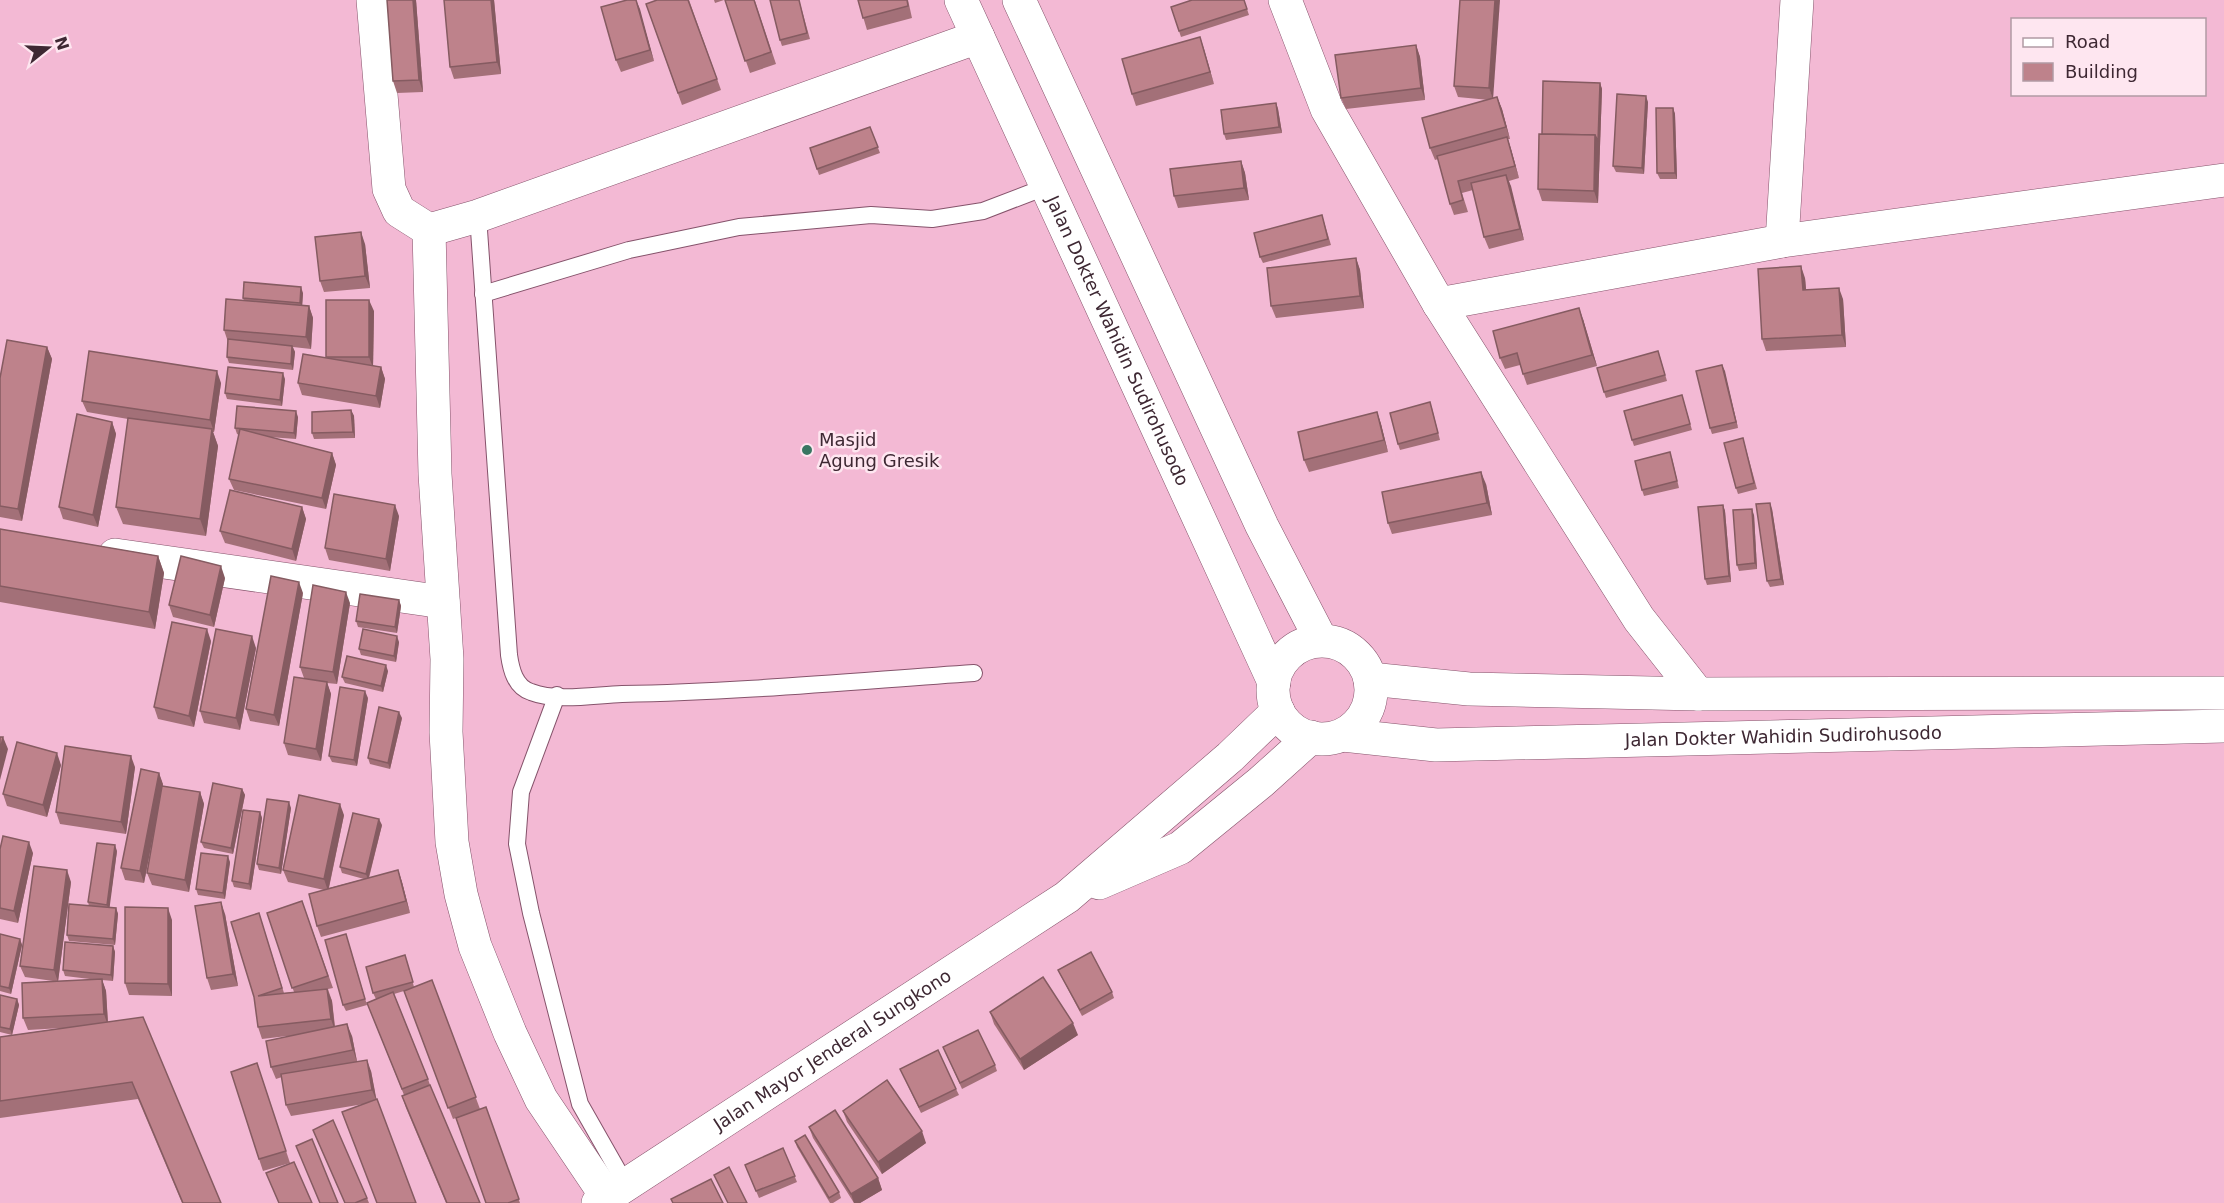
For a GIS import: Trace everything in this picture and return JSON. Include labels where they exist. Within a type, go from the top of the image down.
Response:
[{"type":"main road","points":[[373,0],[389,189],[399,211],[429,230],[478,216],[978,37]]},
{"type":"main road","name":"Jalan Dokter Wahidin Sudirohusodo","points":[[961,0],[1048,186],[1276,696]]},
{"type":"main road","points":[[1019,0],[1262,526],[1321,640]]},
{"type":"main road","points":[[1285,0],[1327,109],[1439,304],[1639,620],[1698,694]]},
{"type":"main road","points":[[1782,241],[1797,0]]},
{"type":"main road","points":[[1439,304],[1782,241],[2224,180]]},
{"type":"main road","points":[[429,230],[435,474],[447,659],[446,732],[452,842],[461,894],[475,946],[510,1033],[541,1099],[610,1195]]},
{"type":"main road","points":[[81,550],[442,602]]},
{"type":"main road","points":[[1321,640],[1348,648],[1362,661],[1370,679],[1371,697],[1364,716],[1343,735],[1327,739],[1311,737],[1291,727],[1276,696],[1276,672],[1286,656],[1302,645],[1321,640]]},
{"type":"main road","points":[[1370,679],[1469,688],[1698,694],[2224,693]]},
{"type":"main road","name":"Jalan Mayor Jenderal Sungkono","points":[[610,1195],[1067,897],[1230,757],[1276,696]]},
{"type":"main road","name":"Jalan Dokter Wahidin Sudirohusodo","points":[[1343,735],[1436,745],[2224,726]]},
{"type":"main road","name":"Jalan Mayor Jenderal Sungkono","points":[[1067,897],[1180,848],[1261,782],[1311,737]]},
{"type":"lane","points":[[483,294],[629,250],[739,227],[871,215],[932,219],[983,211],[1048,186]]},
{"type":"lane","points":[[478,216],[511,668],[516,680],[529,692],[557,696],[671,693],[974,673]]},
{"type":"lane","points":[[557,696],[521,792],[517,844],[531,914],[580,1104],[610,1195]]},
{"type":"building","points":[[387,0],[413,0],[419,80],[393,81]]},
{"type":"building","points":[[444,0],[491,0],[497,62],[450,67]]},
{"type":"building","points":[[636,0],[650,50],[616,60],[601,7]]},
{"type":"building","points":[[657,0],[688,0],[717,79],[678,93],[646,4]]},
{"type":"building","points":[[725,0],[754,0],[771,52],[745,61]]},
{"type":"building","points":[[770,0],[799,0],[807,33],[780,40]]},
{"type":"building","points":[[858,0],[907,0],[908,6],[863,18]]},
{"type":"building","points":[[1192,0],[1244,0],[1247,9],[1179,31],[1171,7]]},
{"type":"building","points":[[1460,0],[1495,0],[1489,88],[1454,86]]},
{"type":"building","points":[[1200,37],[1210,72],[1132,94],[1122,59]]},
{"type":"building","points":[[1416,45],[1421,88],[1341,98],[1335,55]]},
{"type":"building","points":[[1543,81],[1600,83],[1598,141],[1595,135],[1542,134]]},
{"type":"building","points":[[1617,94],[1646,96],[1642,168],[1613,166]]},
{"type":"building","points":[[1497,97],[1506,127],[1430,148],[1422,118]]},
{"type":"building","points":[[1276,103],[1279,127],[1224,134],[1221,110]]},
{"type":"building","points":[[1656,108],[1673,108],[1675,173],[1657,173]]},
{"type":"building","points":[[870,127],[878,147],[817,169],[810,148]]},
{"type":"building","points":[[1539,134],[1595,135],[1594,191],[1538,189]]},
{"type":"building","points":[[1507,137],[1515,166],[1458,181],[1463,200],[1450,204],[1437,156]]},
{"type":"building","points":[[1241,161],[1244,188],[1174,196],[1170,169]]},
{"type":"building","points":[[1506,175],[1520,229],[1484,237],[1471,183]]},
{"type":"building","points":[[1322,215],[1328,239],[1260,257],[1254,233]]},
{"type":"building","points":[[361,232],[365,276],[320,281],[315,237]]},
{"type":"building","points":[[1356,258],[1360,296],[1271,306],[1267,268]]},
{"type":"building","points":[[1801,266],[1803,290],[1839,288],[1842,335],[1762,339],[1758,269]]},
{"type":"building","points":[[244,282],[301,287],[300,303],[243,298]]},
{"type":"building","points":[[226,299],[309,306],[306,337],[224,330]]},
{"type":"building","points":[[326,300],[369,300],[369,357],[326,357]]},
{"type":"building","points":[[1579,308],[1592,355],[1523,374],[1517,353],[1500,358],[1493,331]]},
{"type":"building","points":[[228,339],[292,346],[291,364],[227,357]]},
{"type":"building","points":[[7,340],[47,347],[18,509],[0,506],[0,378]]},
{"type":"building","points":[[89,351],[217,371],[210,420],[82,401]]},
{"type":"building","points":[[1658,351],[1665,375],[1604,392],[1597,368]]},
{"type":"building","points":[[303,354],[381,367],[376,396],[298,383]]},
{"type":"building","points":[[1722,365],[1736,422],[1710,428],[1696,371]]},
{"type":"building","points":[[228,367],[283,373],[280,400],[225,393]]},
{"type":"building","points":[[1682,395],[1690,424],[1632,440],[1624,411]]},
{"type":"building","points":[[1430,402],[1438,433],[1398,444],[1390,413]]},
{"type":"building","points":[[237,406],[296,411],[294,433],[235,428]]},
{"type":"building","points":[[351,410],[353,432],[312,433],[312,412]]},
{"type":"building","points":[[1377,412],[1384,440],[1304,460],[1298,432]]},
{"type":"building","points":[[77,414],[112,422],[93,515],[59,507]]},
{"type":"building","points":[[128,418],[212,429],[200,519],[116,507]]},
{"type":"building","points":[[240,429],[332,453],[322,498],[229,479]]},
{"type":"building","points":[[1743,438],[1754,483],[1736,488],[1724,443]]},
{"type":"building","points":[[1670,452],[1677,481],[1642,490],[1635,461]]},
{"type":"building","points":[[1481,472],[1487,503],[1388,523],[1382,492]]},
{"type":"building","points":[[230,490],[302,507],[292,549],[220,531]]},
{"type":"building","points":[[334,494],[395,505],[386,559],[325,548]]},
{"type":"building","points":[[1770,503],[1781,579],[1767,581],[1756,504]]},
{"type":"building","points":[[1723,505],[1729,576],[1705,579],[1698,507]]},
{"type":"building","points":[[1752,509],[1755,563],[1737,565],[1733,510]]},
{"type":"building","points":[[0,529],[158,556],[149,612],[0,586]]},
{"type":"building","points":[[181,556],[221,566],[210,615],[169,605]]},
{"type":"building","points":[[271,576],[299,582],[274,715],[246,709]]},
{"type":"building","points":[[313,585],[346,592],[333,672],[300,667]]},
{"type":"building","points":[[360,594],[399,600],[395,627],[356,621]]},
{"type":"building","points":[[172,622],[207,629],[189,716],[154,707]]},
{"type":"building","points":[[216,629],[252,636],[236,718],[200,711]]},
{"type":"building","points":[[363,629],[397,636],[394,656],[359,649]]},
{"type":"building","points":[[347,656],[386,665],[381,686],[342,677]]},
{"type":"building","points":[[294,677],[327,682],[316,749],[284,743]]},
{"type":"building","points":[[340,687],[365,691],[354,760],[329,756]]},
{"type":"building","points":[[379,707],[399,712],[388,763],[368,758]]},
{"type":"building","points":[[17,742],[57,753],[43,805],[3,794]]},
{"type":"building","points":[[65,746],[131,756],[121,822],[56,812]]},
{"type":"building","points":[[141,769],[159,773],[140,871],[121,868]]},
{"type":"building","points":[[213,783],[242,789],[231,848],[201,842]]},
{"type":"building","points":[[162,786],[200,792],[185,880],[147,873]]},
{"type":"building","points":[[299,795],[340,804],[324,879],[283,870]]},
{"type":"building","points":[[267,799],[289,802],[279,868],[257,864]]},
{"type":"building","points":[[243,810],[260,812],[249,884],[232,881]]},
{"type":"building","points":[[353,813],[379,819],[366,874],[340,867]]},
{"type":"building","points":[[3,836],[29,842],[14,911],[0,908],[0,849]]},
{"type":"building","points":[[97,843],[115,845],[107,905],[88,902]]},
{"type":"building","points":[[201,853],[228,856],[223,893],[196,889]]},
{"type":"building","points":[[34,866],[67,870],[54,970],[20,966]]},
{"type":"building","points":[[398,870],[406,901],[317,926],[309,894]]},
{"type":"building","points":[[302,901],[328,976],[292,988],[267,913]]},
{"type":"building","points":[[221,902],[233,974],[207,978],[195,906]]},
{"type":"building","points":[[69,904],[116,908],[113,939],[67,935]]},
{"type":"building","points":[[125,907],[168,908],[168,984],[125,983]]},
{"type":"building","points":[[259,913],[282,988],[258,996],[327,989],[331,1019],[258,1027],[254,997],[231,922]]},
{"type":"building","points":[[0,934],[20,939],[9,988],[0,986]]},
{"type":"building","points":[[346,934],[365,999],[343,1005],[325,940]]},
{"type":"building","points":[[65,942],[113,946],[111,975],[63,970]]},
{"type":"building","points":[[1091,952],[1112,992],[1080,1010],[1058,970]]},
{"type":"building","points":[[405,955],[413,982],[373,993],[366,967]]},
{"type":"building","points":[[1043,977],[1073,1023],[1020,1059],[990,1012]]},
{"type":"building","points":[[102,979],[104,1014],[23,1018],[22,983]]},
{"type":"building","points":[[432,980],[476,1097],[448,1108],[404,991]]},
{"type":"building","points":[[393,992],[428,1079],[402,1089],[367,1003]]},
{"type":"building","points":[[0,995],[17,999],[10,1029],[0,1027]]},
{"type":"building","points":[[143,1017],[221,1203],[183,1203],[132,1082],[0,1101],[0,1037]]},
{"type":"building","points":[[347,1024],[353,1050],[271,1067],[266,1041]]},
{"type":"building","points":[[978,1030],[995,1065],[960,1083],[943,1047]]},
{"type":"building","points":[[938,1050],[956,1089],[919,1107],[900,1069]]},
{"type":"building","points":[[367,1060],[372,1090],[286,1105],[281,1074]]},
{"type":"building","points":[[257,1063],[286,1151],[259,1159],[231,1072]]},
{"type":"building","points":[[887,1080],[922,1131],[878,1162],[843,1111]]},
{"type":"building","points":[[430,1085],[480,1203],[447,1203],[402,1096]]},
{"type":"building","points":[[377,1099],[416,1203],[377,1203],[342,1112]]},
{"type":"building","points":[[486,1107],[519,1199],[508,1203],[486,1203],[456,1118]]},
{"type":"building","points":[[835,1110],[878,1178],[851,1194],[809,1127]]},
{"type":"building","points":[[333,1120],[367,1198],[355,1203],[345,1203],[313,1130]]},
{"type":"building","points":[[805,1135],[839,1192],[829,1198],[795,1141]]},
{"type":"building","points":[[312,1139],[338,1203],[320,1203],[296,1146]]},
{"type":"building","points":[[783,1148],[795,1176],[756,1191],[745,1165]]},
{"type":"building","points":[[294,1162],[312,1203],[279,1203],[266,1173]]},
{"type":"building","points":[[729,1167],[747,1203],[728,1203],[714,1175]]},
{"type":"building","points":[[711,1179],[723,1203],[673,1203],[671,1199]]},
{"type":"place","name":"Masjid Agung Gresik","points":[[807,450]]}]
